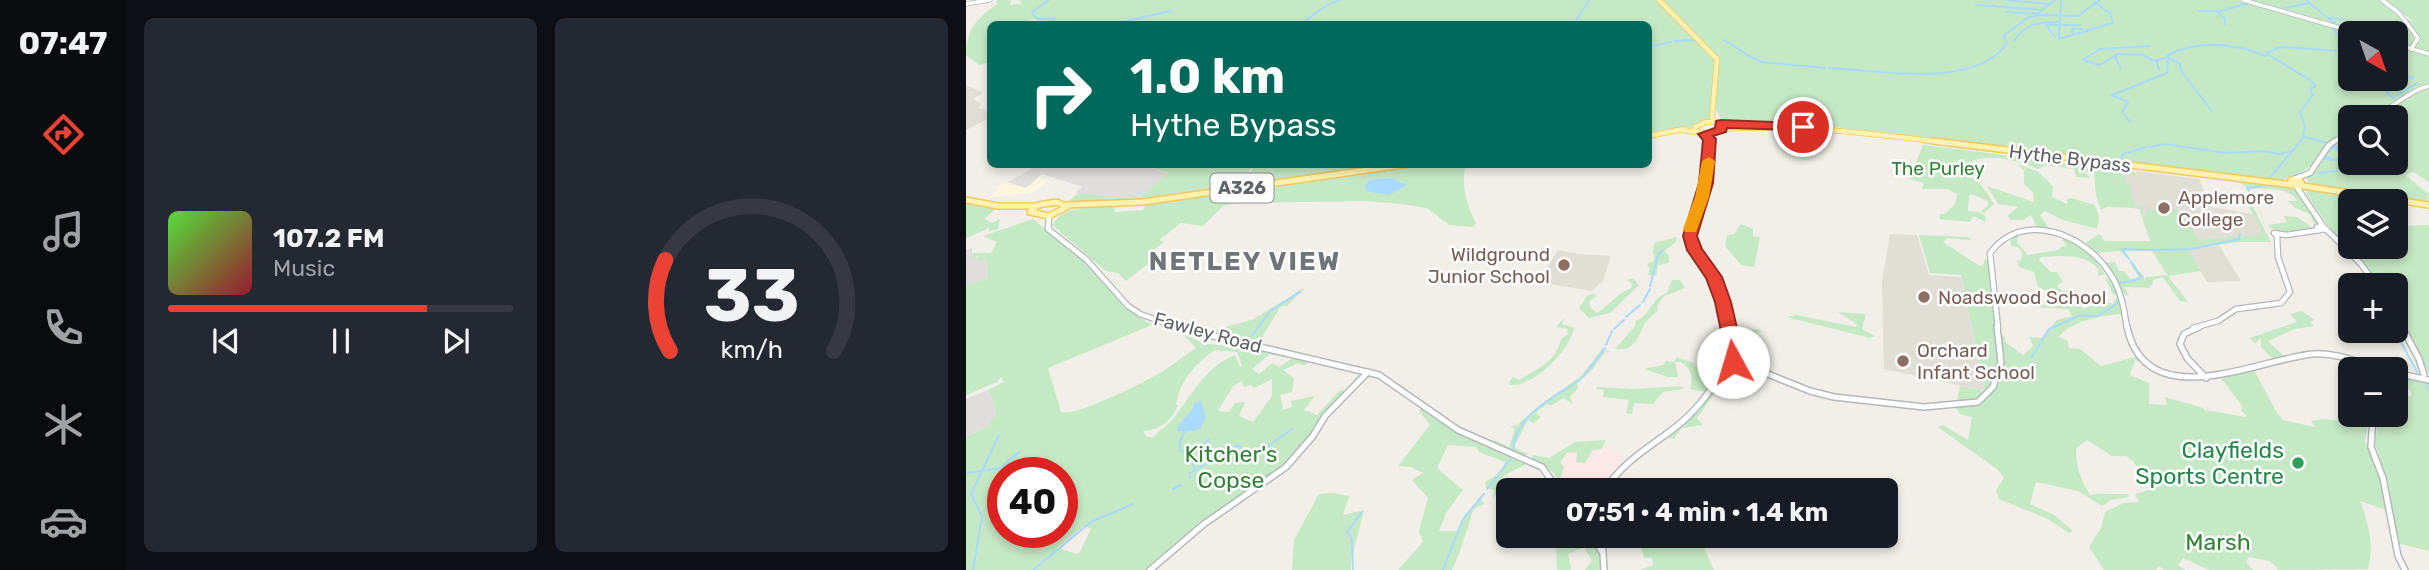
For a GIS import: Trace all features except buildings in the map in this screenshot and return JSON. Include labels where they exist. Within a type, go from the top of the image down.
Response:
[{"type":"main road","points":[[1659,0],[1717,58],[1718,123],[1715,132],[1704,134],[1695,129]]},
{"type":"main road","points":[[1652,135],[1695,129],[1706,122],[1718,123]]},
{"type":"main road","name":"Hythe Bypass","points":[[1718,123],[1827,128],[2277,183],[2298,183],[2429,205]]},
{"type":"main road","name":"A326","points":[[1063,209],[1143,202],[1381,168]]},
{"type":"main road","points":[[966,200],[1015,207],[1047,218],[1063,209],[1057,202],[1015,207]]},
{"type":"main road","points":[[1030,212],[1036,206]]},
{"type":"street","points":[[966,4],[990,0]]},
{"type":"street","points":[[2243,0],[2338,27]]},
{"type":"street","points":[[2382,0],[2398,11],[2418,38],[2411,49]]},
{"type":"street","points":[[2408,48],[2428,55]]},
{"type":"street","points":[[2397,105],[2415,89],[2429,86]]},
{"type":"street","points":[[1715,132],[1709,139],[1706,183],[1690,236],[1695,250],[1714,277],[1723,302],[1731,341],[1731,358]]},
{"type":"street","points":[[1704,134],[1709,139]]},
{"type":"street","points":[[2338,139],[2329,145],[2310,173],[2298,183],[2322,222],[2323,229],[2367,273]]},
{"type":"street","name":"Fawley Road","points":[[1047,218],[1048,229],[1087,260],[1128,306],[1140,314],[1187,331],[1368,371],[1393,383],[1467,435],[1542,467],[1550,478]]},
{"type":"street","points":[[1614,478],[1627,459],[1681,423],[1695,410],[1726,364],[1721,359],[1731,358],[1810,391],[1834,397],[1924,407],[1973,403],[1985,397],[1993,387],[2001,362],[1990,253],[2008,236],[2029,229],[2066,235],[2092,250],[2122,296],[2129,337],[2146,361],[2175,376],[2207,378],[2314,354],[2339,357]]},
{"type":"street","points":[[2207,378],[2181,350],[2179,342],[2185,333],[2216,322],[2236,309],[2268,306],[2286,298],[2290,292],[2275,241],[2279,235],[2323,229]]},
{"type":"street","points":[[2408,338],[2426,378],[2408,375]]},
{"type":"street","points":[[1150,570],[1204,524],[1286,467],[1313,436],[1325,416],[1368,371]]},
{"type":"street","points":[[2372,427],[2371,447],[2383,478],[2398,556],[2405,570]]},
{"type":"street","points":[[1599,548],[1603,556]]},
{"type":"street","points":[[1603,548],[1604,570]]},
{"type":"shaded area","points":[[966,85],[983,93],[973,99],[981,104],[979,108],[987,111],[987,120],[966,130]]},
{"type":"shaded area","points":[[1033,168],[1151,168],[1168,174],[1141,197],[1119,198],[1075,193],[1082,187],[1042,174],[1026,188],[1008,182]]},
{"type":"shaded area","name":"Applemore College","points":[[2136,171],[2199,179],[2211,207],[2253,214],[2263,230],[2259,235],[2207,239],[2201,242],[2153,243],[2140,209],[2109,205],[2105,172],[2137,175]]},
{"type":"shaded area","points":[[1039,177],[1050,180],[1032,192],[989,198],[999,189],[994,188],[1004,183],[1026,188]]},
{"type":"shaded area","name":"Noadswood School","points":[[1890,234],[1917,235],[1929,275],[1961,277],[1985,391],[1884,369],[1882,281]]},
{"type":"shaded area","points":[[2219,245],[2241,281],[2207,282],[2188,250]]},
{"type":"shaded area","points":[[972,248],[972,256],[986,259],[988,278],[966,286],[966,250]]},
{"type":"shaded area","points":[[1558,250],[1611,256],[1603,281],[1592,291],[1538,282]]},
{"type":"shaded area","points":[[988,390],[994,402],[996,416],[991,425],[966,437],[966,399]]},
{"type":"shaded area","points":[[1604,446],[1625,458],[1612,478],[1561,478],[1567,453],[1600,449]]},
{"type":"green space","points":[[996,0],[1011,0],[1010,5],[1021,4],[1022,1],[1017,0],[1658,0],[1716,60],[1711,118],[1694,127],[1652,135],[1652,21],[987,21],[987,63],[979,65],[966,55],[970,32],[978,20],[997,4]]},
{"type":"green space","points":[[1661,0],[2380,0],[2401,18],[2413,21],[2384,0],[2429,0],[2429,182],[2413,172],[2408,174],[2408,105],[2338,105],[2338,139],[2329,142],[2316,163],[2306,168],[2308,169],[2281,181],[1827,126],[1730,123],[1720,118],[1715,106],[1720,59]]},
{"type":"green space","points":[[2338,141],[2338,175],[2405,175],[2429,194],[2427,208],[2408,206],[2408,189],[2338,189],[2338,238],[2307,195],[2306,189],[2310,187],[2307,178],[2325,157],[2328,149]]},
{"type":"green space","points":[[1925,142],[2295,187],[2319,223],[2314,224],[2310,214],[2295,208],[2288,201],[2297,201],[2288,193],[2275,189],[2248,189],[2266,221],[2244,185],[2237,181],[1923,144]]},
{"type":"green space","name":"The Purley","points":[[1923,145],[2133,171],[2136,175],[2123,174],[2126,182],[2109,180],[2129,184],[2134,204],[2149,207],[2143,208],[2142,215],[2146,220],[2145,214],[2149,209],[2178,210],[2201,242],[2207,239],[2258,235],[2262,230],[2247,204],[2252,205],[2271,242],[2237,242],[2188,250],[2201,271],[2168,276],[2188,302],[2180,301],[2163,277],[2153,280],[2149,286],[2151,288],[2124,287],[2129,296],[2125,295],[2105,263],[2115,262],[2119,271],[2124,271],[2130,279],[2139,277],[2128,261],[2144,276],[2144,281],[2146,277],[2167,275],[2152,251],[2123,251],[2128,258],[2119,251],[2096,253],[2086,243],[2099,234],[2105,241],[2150,241],[2139,208],[2106,207],[2101,210],[2096,196],[2094,173],[2084,172],[2090,178],[2076,177],[2074,169],[2046,165],[2038,169],[2004,159],[1978,159],[1971,162],[1968,174],[1982,186],[1994,204],[1984,213],[1981,211],[1988,206],[1988,201],[1972,194],[1969,196],[1968,211],[1979,212],[1985,216],[1986,222],[1973,216],[1970,222],[1939,219],[1940,214],[1945,214],[1955,204],[1957,194],[1947,189],[1922,189],[1924,183],[1909,179]]},
{"type":"green space","points":[[2018,164],[2037,171],[2053,186],[2052,197],[2067,204],[2067,199],[2071,198],[2095,205],[2099,218],[2097,229],[2063,220],[2045,211],[2040,215],[2049,228],[2037,227],[2031,215],[2023,220],[2011,220],[2007,216],[2018,207],[1998,204],[1987,186],[2034,202],[2033,192],[2024,184],[2024,171]]},
{"type":"green space","points":[[1152,168],[1251,168],[1239,188],[1145,199],[1071,204],[1068,202],[1078,193],[1119,198],[1141,197],[1168,173]]},
{"type":"green space","points":[[1253,168],[1383,168],[1242,187]]},
{"type":"green space","points":[[1465,168],[1464,187],[1476,223],[1473,227],[1449,225],[1427,208],[1366,201],[1237,203],[1223,206],[1203,226],[1181,223],[1159,240],[1164,242],[1152,251],[1161,254],[1126,281],[1118,273],[1106,271],[1052,225],[1064,213],[1081,208],[1116,206],[1114,212],[1143,210],[1147,203],[1361,175],[1387,169],[1389,175],[1388,169]]},
{"type":"green space","points":[[966,202],[998,207],[984,219],[992,223],[1000,219],[998,229],[989,231],[989,228],[966,238]]},
{"type":"green space","points":[[2184,213],[2221,215],[2230,229],[2192,227]]},
{"type":"green space","points":[[2284,216],[2297,217],[2314,229],[2290,233],[2270,228],[2268,225],[2287,222]]},
{"type":"green space","name":"Kitcher's Copse","points":[[1033,219],[1092,268],[1126,309],[1152,325],[1048,368],[1061,412],[1094,404],[1164,370],[1196,348],[1183,334],[1203,343],[1292,355],[1289,358],[1270,354],[1252,369],[1259,374],[1273,363],[1279,367],[1296,356],[1313,359],[1304,366],[1299,363],[1283,370],[1294,378],[1292,392],[1280,395],[1283,410],[1292,407],[1291,401],[1315,396],[1304,410],[1317,415],[1340,390],[1346,390],[1358,375],[1362,376],[1332,405],[1312,436],[1278,471],[1147,570],[966,570],[966,437],[991,425],[990,420],[996,416],[994,402],[988,390],[1004,382],[1001,377],[997,382],[966,395],[966,286],[988,278],[986,259],[979,261],[978,256],[973,258],[972,253],[991,253],[997,242],[983,236]],"holes":[[[1215,350],[1237,352],[1242,366],[1240,367],[1235,355],[1216,366],[1200,382],[1171,421],[1153,438],[1146,436],[1143,431],[1160,427],[1172,416],[1185,380],[1195,367]],[[1272,379],[1272,396],[1253,422],[1239,416],[1245,402],[1235,403],[1229,412],[1218,411],[1233,386],[1242,381],[1244,387],[1251,385],[1254,388]]]},
{"type":"green space","points":[[1741,224],[1753,229],[1753,236],[1760,237],[1754,267],[1741,265],[1725,246],[1727,235],[1734,234]]},
{"type":"green space","points":[[2429,225],[2429,373],[2408,329],[2408,273],[2368,273],[2356,259],[2408,259],[2408,226]]},
{"type":"green space","name":"Marsh","points":[[2044,233],[2067,239],[2081,247],[2105,274],[2098,276],[2099,270],[2094,264],[2080,258],[2040,257],[2039,260],[2051,272],[2057,272],[2063,281],[2057,286],[2062,291],[2076,290],[2078,294],[2073,299],[2084,309],[2102,300],[2113,304],[2117,296],[2113,294],[2105,278],[2109,279],[2120,298],[2124,319],[2119,314],[2086,320],[2070,327],[2059,337],[2067,340],[2069,348],[2080,349],[2101,366],[2139,356],[2146,364],[2135,360],[2130,375],[2149,383],[2149,404],[2167,405],[2165,397],[2203,408],[2209,415],[2206,410],[2245,417],[2247,415],[2241,411],[2242,406],[2221,378],[2253,368],[2283,420],[2315,427],[2311,421],[2323,419],[2338,421],[2338,427],[2367,427],[2365,441],[2382,478],[2389,511],[2360,501],[2370,535],[2368,569],[2277,570],[2269,561],[2249,557],[2246,562],[2253,570],[2209,570],[2183,558],[2178,565],[2185,570],[2164,570],[2159,566],[2156,570],[2104,570],[2089,547],[2101,528],[2105,512],[2124,503],[2139,502],[2135,494],[2149,490],[2151,486],[2133,461],[2126,456],[2112,456],[2087,440],[2076,448],[2076,455],[2079,473],[2090,495],[2128,494],[2129,497],[2111,500],[2102,506],[2078,491],[2036,482],[2030,504],[2054,515],[2073,531],[2069,533],[2048,519],[1999,499],[1996,490],[2004,478],[1998,470],[1938,427],[1943,425],[1968,440],[1972,417],[1960,414],[1955,407],[1965,407],[1982,401],[1996,389],[2004,372],[2005,362],[2001,335],[2005,337],[2005,342],[2023,355],[2033,346],[2029,337],[2041,338],[2057,320],[2072,316],[2068,309],[2036,307],[2024,303],[2017,296],[2000,293],[2013,293],[2044,305],[2059,306],[2059,296],[2038,287],[2034,272],[2019,267],[2017,260],[2021,261],[2023,254],[2018,247],[2011,246],[2010,238],[2018,235],[2017,242],[2028,255],[2059,250],[2060,247],[2066,246],[2062,238]]},
{"type":"green space","points":[[1919,235],[1968,237],[1972,240],[1948,238],[1943,242],[1978,265],[1983,266],[1985,259],[1988,260],[1999,344],[1996,371],[1989,386],[1979,399],[1960,403],[1957,399],[1960,386],[1985,391],[1961,275],[1930,273]]},
{"type":"green space","points":[[1677,237],[1676,242],[1664,251],[1669,255],[1669,263],[1658,265],[1656,276],[1648,275],[1650,268],[1647,266],[1649,262],[1653,262],[1655,256],[1654,243]]},
{"type":"green space","points":[[1633,278],[1639,285],[1610,313],[1589,318],[1579,308],[1587,296],[1594,293],[1597,296],[1589,301],[1591,308],[1597,313],[1630,289],[1633,284],[1627,280]]},
{"type":"green space","points":[[1672,280],[1680,280],[1685,288],[1664,296],[1657,306],[1658,310],[1645,323],[1630,347],[1615,349],[1635,326],[1636,321],[1667,293]]},
{"type":"green space","points":[[1302,289],[1287,306],[1281,306],[1259,342],[1208,332],[1254,319]]},
{"type":"green space","points":[[2302,311],[2315,320],[2310,322],[2314,326],[2295,329],[2268,341],[2286,358],[2275,361],[2261,347],[2261,338],[2255,343],[2250,338],[2297,322],[2290,314]]},
{"type":"green space","points":[[1838,312],[1866,314],[1862,329],[1875,336],[1870,338],[1786,317],[1796,315],[1856,327],[1857,324]]},
{"type":"green space","points":[[1565,317],[1562,324],[1574,328],[1566,346],[1550,366],[1530,380],[1510,385],[1513,377],[1519,380],[1545,364],[1555,354],[1561,339],[1568,334],[1567,329],[1556,327]]},
{"type":"green space","points":[[1759,329],[1762,332],[1743,335],[1742,339],[1750,345],[1745,349],[1757,356],[1752,362],[1759,365],[1757,369],[1737,357],[1735,335],[1740,336],[1746,330]]},
{"type":"green space","points":[[1602,349],[1611,352],[1605,352],[1592,370],[1577,383],[1578,388],[1570,397],[1573,404],[1563,398],[1551,406],[1547,404],[1536,413],[1541,417],[1534,423],[1528,420],[1514,447],[1528,454],[1525,456],[1491,443],[1494,440],[1509,447],[1515,429],[1509,427],[1517,425],[1545,401],[1580,377]]},
{"type":"green space","points":[[1677,357],[1694,363],[1694,366],[1702,366],[1707,359],[1719,359],[1724,366],[1706,392],[1690,389],[1691,374],[1681,362],[1675,362],[1678,377],[1668,377],[1644,369],[1663,365],[1666,361],[1674,362]]},
{"type":"green space","points":[[1732,365],[1754,372],[1751,374],[1740,371],[1728,387],[1716,392],[1697,418],[1703,425],[1682,428],[1674,439],[1663,436],[1678,427]]},
{"type":"green space","points":[[2408,378],[2429,382],[2429,551],[2397,543],[2389,485],[2375,444],[2377,427],[2408,427],[2408,396],[2411,396],[2408,389]]},
{"type":"green space","points":[[1683,386],[1682,389],[1663,392],[1653,404],[1634,403],[1632,414],[1626,413],[1629,400],[1603,397],[1604,390],[1596,389],[1597,387],[1633,389]]},
{"type":"green space","points":[[1422,407],[1465,437],[1528,463],[1502,478],[1496,478],[1496,495],[1493,499],[1494,490],[1486,488],[1485,482],[1501,472],[1505,462],[1479,452],[1476,447],[1448,445],[1437,468],[1463,490],[1446,513],[1439,531],[1457,531],[1479,497],[1485,504],[1473,512],[1452,570],[1398,570],[1423,542],[1419,531],[1428,498],[1412,480],[1423,473],[1411,467],[1398,466],[1430,425],[1419,411]]},
{"type":"green space","points":[[1606,440],[1601,449],[1593,450],[1585,463],[1576,462],[1577,452],[1567,453],[1560,462],[1564,467],[1561,478],[1556,478],[1553,472],[1532,459],[1532,455],[1549,458],[1575,442]]},
{"type":"green space","points":[[1319,494],[1349,496],[1343,515],[1364,510],[1351,570],[1292,570],[1294,540]]},
{"type":"green space","points":[[1556,548],[1582,548],[1568,554],[1571,570],[1557,570]]},
{"type":"green space","points":[[1585,548],[1596,548],[1601,570],[1585,570],[1592,561]]},
{"type":"green space","points":[[1641,548],[1704,548],[1714,570],[1641,570],[1653,565],[1652,558],[1644,558]]},
{"type":"water","points":[[1391,178],[1407,185],[1389,195],[1366,191],[1365,185],[1369,180]]},
{"type":"water","points":[[1201,401],[1206,416],[1201,428],[1195,431],[1177,431],[1194,404]]},
{"type":"waterway","points":[[1049,0],[1032,12],[1037,19],[1054,19],[1052,21]]},
{"type":"waterway","points":[[1305,21],[1327,5],[1340,0]]},
{"type":"waterway","points":[[1576,21],[1589,0]]},
{"type":"waterway","points":[[2005,0],[2050,4]]},
{"type":"waterway","points":[[2050,4],[2055,0]]},
{"type":"waterway","points":[[2060,16],[2061,0]]},
{"type":"waterway","points":[[2096,3],[2100,0]]},
{"type":"waterway","points":[[2306,0],[2310,3]]},
{"type":"waterway","points":[[2060,16],[2078,16],[2096,3]]},
{"type":"waterway","points":[[2073,35],[2113,23],[2110,13],[2096,3]]},
{"type":"waterway","points":[[2225,25],[2225,18],[2217,12],[2249,3]]},
{"type":"waterway","points":[[2285,8],[2310,3]]},
{"type":"waterway","points":[[2310,3],[2337,25]]},
{"type":"waterway","points":[[2042,10],[2050,4]]},
{"type":"waterway","points":[[1976,5],[2042,10]]},
{"type":"waterway","points":[[2037,14],[2042,10]]},
{"type":"waterway","points":[[1126,21],[1171,11]]},
{"type":"waterway","points":[[2199,11],[2217,11]]},
{"type":"waterway","points":[[2006,12],[2037,14]]},
{"type":"waterway","points":[[2007,41],[2003,36],[2027,18],[2060,16]]},
{"type":"waterway","points":[[2060,16],[2060,25]]},
{"type":"waterway","points":[[2330,18],[2343,19]]},
{"type":"waterway","points":[[2014,41],[2032,25],[2057,22]]},
{"type":"waterway","points":[[2055,37],[2046,25],[2060,25]]},
{"type":"waterway","points":[[2060,25],[2080,25]]},
{"type":"waterway","points":[[2060,25],[2059,39],[2073,35]]},
{"type":"waterway","points":[[2303,132],[2305,127],[2300,112],[2313,95],[2310,90],[2315,86],[2313,82],[2266,53],[2281,47],[2338,51],[2341,39],[2332,27]]},
{"type":"waterway","points":[[2073,35],[2072,29],[2083,29]]},
{"type":"waterway","points":[[1674,41],[1698,40]]},
{"type":"waterway","points":[[1724,40],[1746,54]]},
{"type":"waterway","points":[[1652,46],[1671,42]]},
{"type":"waterway","points":[[1829,68],[1924,74],[1949,72],[1973,67],[1992,58],[2007,43]]},
{"type":"waterway","points":[[2168,57],[2180,50],[2204,45],[2241,48],[2266,56]]},
{"type":"waterway","points":[[2118,54],[2100,65],[2083,60],[2100,49],[2150,46]]},
{"type":"waterway","points":[[2118,54],[2143,55],[2154,61],[2166,58]]},
{"type":"waterway","points":[[2118,54],[2115,58],[2121,68]]},
{"type":"waterway","points":[[1747,55],[1761,62],[1825,68]]},
{"type":"waterway","points":[[2115,94],[2167,73],[2168,57]]},
{"type":"waterway","points":[[2168,57],[2180,64],[2181,71],[2212,111]]},
{"type":"waterway","points":[[2157,61],[2159,70]]},
{"type":"waterway","points":[[2408,77],[2413,78]]},
{"type":"waterway","points":[[2408,89],[2417,83]]},
{"type":"waterway","points":[[2386,91],[2393,98],[2404,91]]},
{"type":"waterway","points":[[2114,94],[2111,95],[2128,102],[2122,112],[2130,122]]},
{"type":"waterway","points":[[2268,180],[2304,137],[2303,133]]},
{"type":"waterway","points":[[2305,137],[2327,143]]},
{"type":"waterway","points":[[2150,147],[2165,144],[2226,153],[2264,151],[2279,154],[2292,151]]},
{"type":"waterway","points":[[2329,152],[2334,146],[2338,148]]},
{"type":"waterway","points":[[2120,160],[2123,154],[2147,147]]},
{"type":"waterway","points":[[2335,147],[2338,151]]},
{"type":"waterway","points":[[2326,157],[2333,160]]},
{"type":"waterway","points":[[2325,159],[2333,160]]},
{"type":"waterway","points":[[2319,173],[2338,171]]},
{"type":"waterway","points":[[2252,196],[2248,188],[2263,186]]},
{"type":"waterway","points":[[2239,238],[2240,234]]},
{"type":"waterway","points":[[2151,250],[2192,249],[2239,239]]},
{"type":"waterway","points":[[2129,259],[2122,249],[2149,250]]},
{"type":"waterway","points":[[1650,286],[1658,255],[1663,250]]},
{"type":"waterway","points":[[2131,261],[2141,277],[2133,281]]},
{"type":"waterway","points":[[2118,283],[2132,281]]},
{"type":"waterway","points":[[2113,284],[2119,300],[2117,303]]},
{"type":"waterway","points":[[1643,302],[1650,289]]},
{"type":"waterway","points":[[1252,336],[1270,311],[1300,292]]},
{"type":"waterway","points":[[2085,316],[2098,316],[2116,304]]},
{"type":"waterway","points":[[1626,317],[1640,305]]},
{"type":"waterway","points":[[2077,316],[2084,315]]},
{"type":"waterway","points":[[2063,323],[2076,317]]},
{"type":"waterway","points":[[1614,329],[1624,320]]},
{"type":"waterway","points":[[2032,357],[2049,329],[2061,324]]},
{"type":"waterway","points":[[1606,345],[1612,331]]},
{"type":"waterway","points":[[2401,343],[2417,372]]},
{"type":"waterway","points":[[1583,377],[1605,348]]},
{"type":"waterway","points":[[1513,451],[1515,438],[1528,417],[1548,400],[1581,379]]},
{"type":"waterway","points":[[2426,385],[2429,390]]},
{"type":"waterway","points":[[1186,429],[1180,441],[1180,450],[1190,456]]},
{"type":"waterway","points":[[1190,478],[1190,473],[1238,445],[1245,452],[1265,448],[1292,429]]},
{"type":"waterway","points":[[982,471],[999,435]]},
{"type":"waterway","points":[[1190,456],[1209,439]]},
{"type":"waterway","points":[[982,471],[1000,468],[1019,452]]},
{"type":"waterway","points":[[1190,456],[1195,470]]},
{"type":"waterway","points":[[1487,489],[1512,457]]},
{"type":"waterway","points":[[968,473],[982,471]]},
{"type":"waterway","points":[[973,570],[982,516],[971,494],[982,471]]},
{"type":"waterway","points":[[1173,489],[1181,485]]},
{"type":"waterway","points":[[1443,570],[1463,519],[1484,494]]},
{"type":"waterway","points":[[1033,570],[1091,522],[1133,504]]},
{"type":"waterway","points":[[1353,570],[1352,540],[1347,532],[1362,512]]},
{"type":"slow traffic","points":[[1690,229],[1706,183],[1709,161]]},
{"type":"place","name":"Applemore College","points":[[2164,208]]},
{"type":"place","name":"Wildground Junior School","points":[[1564,265]]},
{"type":"place","name":"Noadswood School","points":[[1924,297]]},
{"type":"place","name":"Orchard Infant School","points":[[1903,361]]},
{"type":"place","name":"Clayfields Sports Centre","points":[[2298,463]]},
{"type":"district","name":"NETLEY VIEW","points":[[1245,261]]},
{"type":"route","points":[[1733,362],[1728,355],[1731,341],[1723,302],[1714,277],[1695,250],[1690,236],[1706,183],[1709,162],[1709,139],[1704,134],[1721,130],[1721,124],[1803,127]]}]
